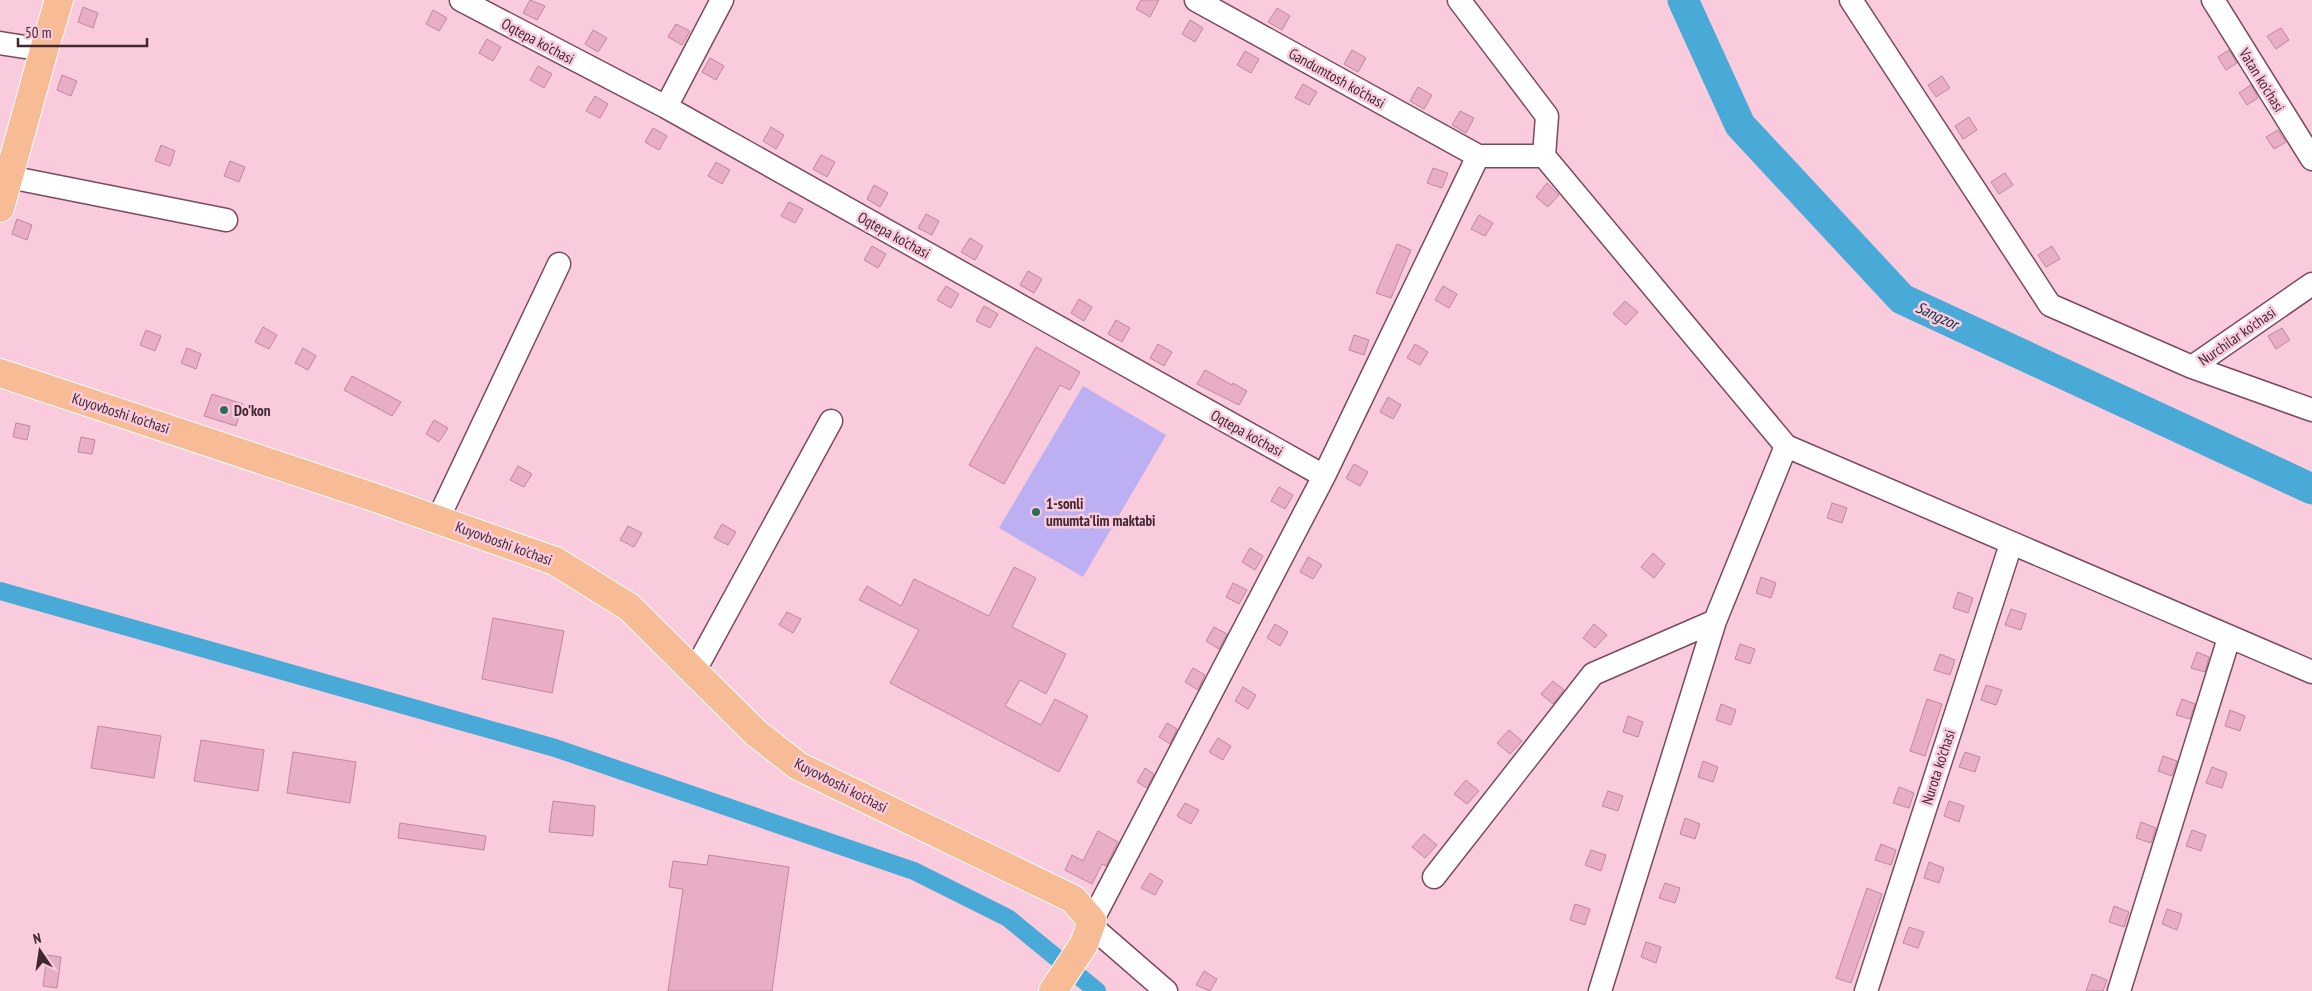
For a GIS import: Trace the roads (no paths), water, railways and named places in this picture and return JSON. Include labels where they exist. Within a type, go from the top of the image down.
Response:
[{"type":"main road","points":[[0,208],[44,50],[60,0]]},
{"type":"main road","name":"Kuyovboshi ko'chasi","points":[[0,373],[555,560],[629,607],[756,734],[798,766],[1073,899],[1089,930]]},
{"type":"main road","points":[[1053,990],[1089,930]]},
{"type":"street","name":"Oqtepa ko'chasi","points":[[461,0],[666,108],[1324,476]]},
{"type":"street","points":[[666,108],[722,0]]},
{"type":"street","name":"Gandumtosh ko'chasi","points":[[1196,0],[1478,156]]},
{"type":"street","points":[[1459,0],[1547,116],[1544,156],[1786,446],[2010,544],[2312,672]]},
{"type":"street","points":[[1851,0],[2050,305],[2192,367]]},
{"type":"street","name":"Vatan ko'chasi","points":[[2213,0],[2312,159]]},
{"type":"street","points":[[0,43],[44,50]]},
{"type":"street","points":[[1089,930],[1324,476],[1478,156],[1544,156]]},
{"type":"street","points":[[9,177],[226,220]]},
{"type":"street","points":[[438,519],[559,264]]},
{"type":"street","name":"Nurchilar ko'chasi","points":[[2192,367],[2312,284]]},
{"type":"street","name":"Nurchilar ko'chasi","points":[[2192,367],[2312,410]]},
{"type":"street","points":[[694,672],[832,422]]},
{"type":"street","points":[[1600,991],[1715,621],[1786,446]]},
{"type":"street","name":"Nurota ko'chasi","points":[[1866,991],[2010,544]]},
{"type":"street","points":[[1434,876],[1593,674],[1715,621]]},
{"type":"street","points":[[2119,991],[2229,638]]},
{"type":"street","name":"Kuyovboshi ko'chasi","points":[[1089,930],[1166,991]]},
{"type":"waterway","name":"Sangzor","points":[[1683,0],[1740,125],[1902,299],[2312,489]]},
{"type":"waterway","points":[[0,591],[555,748],[914,871],[1008,918],[1097,991]]},
{"type":"place","name":"Do'kon","points":[[224,410]]},
{"type":"place","name":"1-sonli umumta'lim maktabi","points":[[1036,512]]}]
